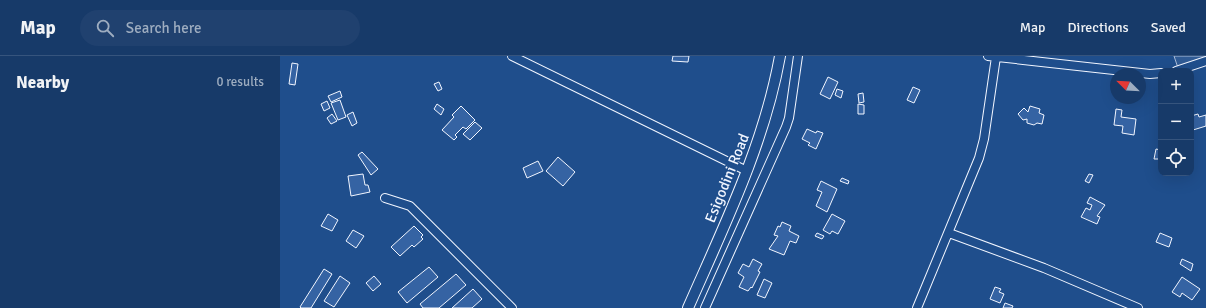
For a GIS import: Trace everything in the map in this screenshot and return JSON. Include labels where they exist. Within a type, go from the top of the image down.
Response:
[{"type":"main road","name":"Esigodini Road","points":[[688,308],[747,171],[768,110],[780,56]]},
{"type":"street","points":[[512,56],[747,171]]},
{"type":"street","points":[[705,308],[786,127],[789,118],[798,56]]},
{"type":"street","points":[[917,308],[949,233],[982,149],[992,56],[1150,74],[1158,73]]},
{"type":"street","points":[[1185,68],[1206,61]]},
{"type":"street","points":[[385,198],[410,206],[512,308]]},
{"type":"street","points":[[949,233],[1044,268],[1127,306],[1138,308]]},
{"type":"shaded area","points":[[1174,56],[1206,56],[1206,58],[1178,68]]},
{"type":"building","points":[[673,56],[689,56],[688,62],[672,61]]},
{"type":"building","points":[[292,63],[298,64],[295,85],[289,84]]},
{"type":"building","points":[[828,77],[838,82],[830,99],[820,94]]},
{"type":"building","points":[[439,82],[442,89],[438,91],[434,84]]},
{"type":"building","points":[[913,87],[920,90],[914,103],[907,100]]},
{"type":"building","points":[[837,89],[843,91],[841,98],[835,95]]},
{"type":"building","points":[[340,91],[342,97],[331,102],[328,96]]},
{"type":"building","points":[[863,93],[864,102],[859,103],[858,94]]},
{"type":"building","points":[[340,100],[346,117],[338,120],[331,103]]},
{"type":"building","points":[[327,101],[330,108],[324,111],[321,104]]},
{"type":"building","points":[[437,104],[444,109],[441,115],[434,109]]},
{"type":"building","points":[[858,104],[864,105],[864,114],[858,114]]},
{"type":"building","points":[[461,106],[475,120],[466,129],[463,127],[455,135],[457,137],[454,140],[442,130],[454,117],[452,115]]},
{"type":"building","points":[[1030,106],[1040,109],[1039,113],[1044,115],[1042,124],[1037,123],[1034,125],[1027,123],[1027,119],[1023,120],[1018,114],[1024,108],[1028,112]]},
{"type":"building","points":[[1116,109],[1122,110],[1121,117],[1136,119],[1134,135],[1122,133],[1123,126],[1114,125]]},
{"type":"building","points":[[353,112],[357,123],[352,126],[347,115]]},
{"type":"building","points":[[332,114],[337,121],[331,124],[327,118]]},
{"type":"building","points":[[1198,114],[1199,117],[1206,115],[1206,126],[1194,130],[1194,115]]},
{"type":"building","points":[[475,122],[482,128],[470,140],[463,134]]},
{"type":"building","points":[[807,129],[816,133],[817,131],[823,133],[816,149],[808,145],[810,143],[802,139]]},
{"type":"building","points":[[1156,149],[1158,149],[1158,159],[1154,159]]},
{"type":"building","points":[[362,152],[378,169],[371,175],[358,155]]},
{"type":"building","points":[[558,157],[575,172],[563,186],[546,171]]},
{"type":"building","points":[[538,161],[543,171],[527,178],[523,168]]},
{"type":"building","points":[[363,174],[365,185],[368,185],[370,192],[351,196],[348,176]]},
{"type":"building","points":[[1089,174],[1093,175],[1089,183],[1085,181]]},
{"type":"building","points":[[842,178],[849,181],[848,184],[840,181]]},
{"type":"building","points":[[821,181],[837,189],[827,212],[816,206],[822,192],[817,190]]},
{"type":"building","points":[[1090,197],[1105,205],[1097,216],[1100,217],[1097,224],[1081,217],[1086,208],[1090,210],[1092,205],[1087,203]]},
{"type":"building","points":[[328,214],[338,220],[332,231],[321,226]]},
{"type":"building","points":[[832,214],[845,221],[838,234],[832,231],[830,234],[823,230]]},
{"type":"building","points":[[782,222],[791,226],[789,231],[799,236],[796,243],[790,241],[784,255],[769,249],[778,236],[774,235],[778,226],[780,227]]},
{"type":"building","points":[[414,226],[423,235],[421,237],[423,239],[414,247],[412,245],[400,256],[391,247]]},
{"type":"building","points":[[353,230],[364,236],[356,248],[346,241]]},
{"type":"building","points":[[817,233],[824,236],[822,239],[815,236]]},
{"type":"building","points":[[1160,233],[1172,238],[1169,247],[1156,242]]},
{"type":"building","points":[[753,259],[762,264],[758,271],[760,272],[752,288],[751,287],[748,291],[739,287],[744,277],[738,273],[743,264],[749,267]]},
{"type":"building","points":[[1182,259],[1193,264],[1191,271],[1180,264]]},
{"type":"building","points":[[429,267],[438,277],[407,303],[398,292]]},
{"type":"building","points":[[324,269],[332,274],[311,308],[301,308],[300,307]]},
{"type":"building","points":[[456,274],[466,285],[439,308],[423,308],[420,304]]},
{"type":"building","points":[[340,276],[350,283],[334,307],[324,301]]},
{"type":"building","points":[[374,276],[381,284],[373,291],[366,283]]},
{"type":"building","points":[[1182,277],[1200,289],[1192,300],[1182,293],[1180,297],[1172,292]]},
{"type":"building","points":[[764,279],[772,283],[765,298],[757,295]]},
{"type":"building","points":[[995,287],[1001,289],[999,292],[1004,294],[1000,303],[990,299]]},
{"type":"building","points":[[473,289],[482,299],[472,308],[452,308]]},
{"type":"building","points":[[1005,303],[1013,306],[1012,308],[1003,308]]}]
